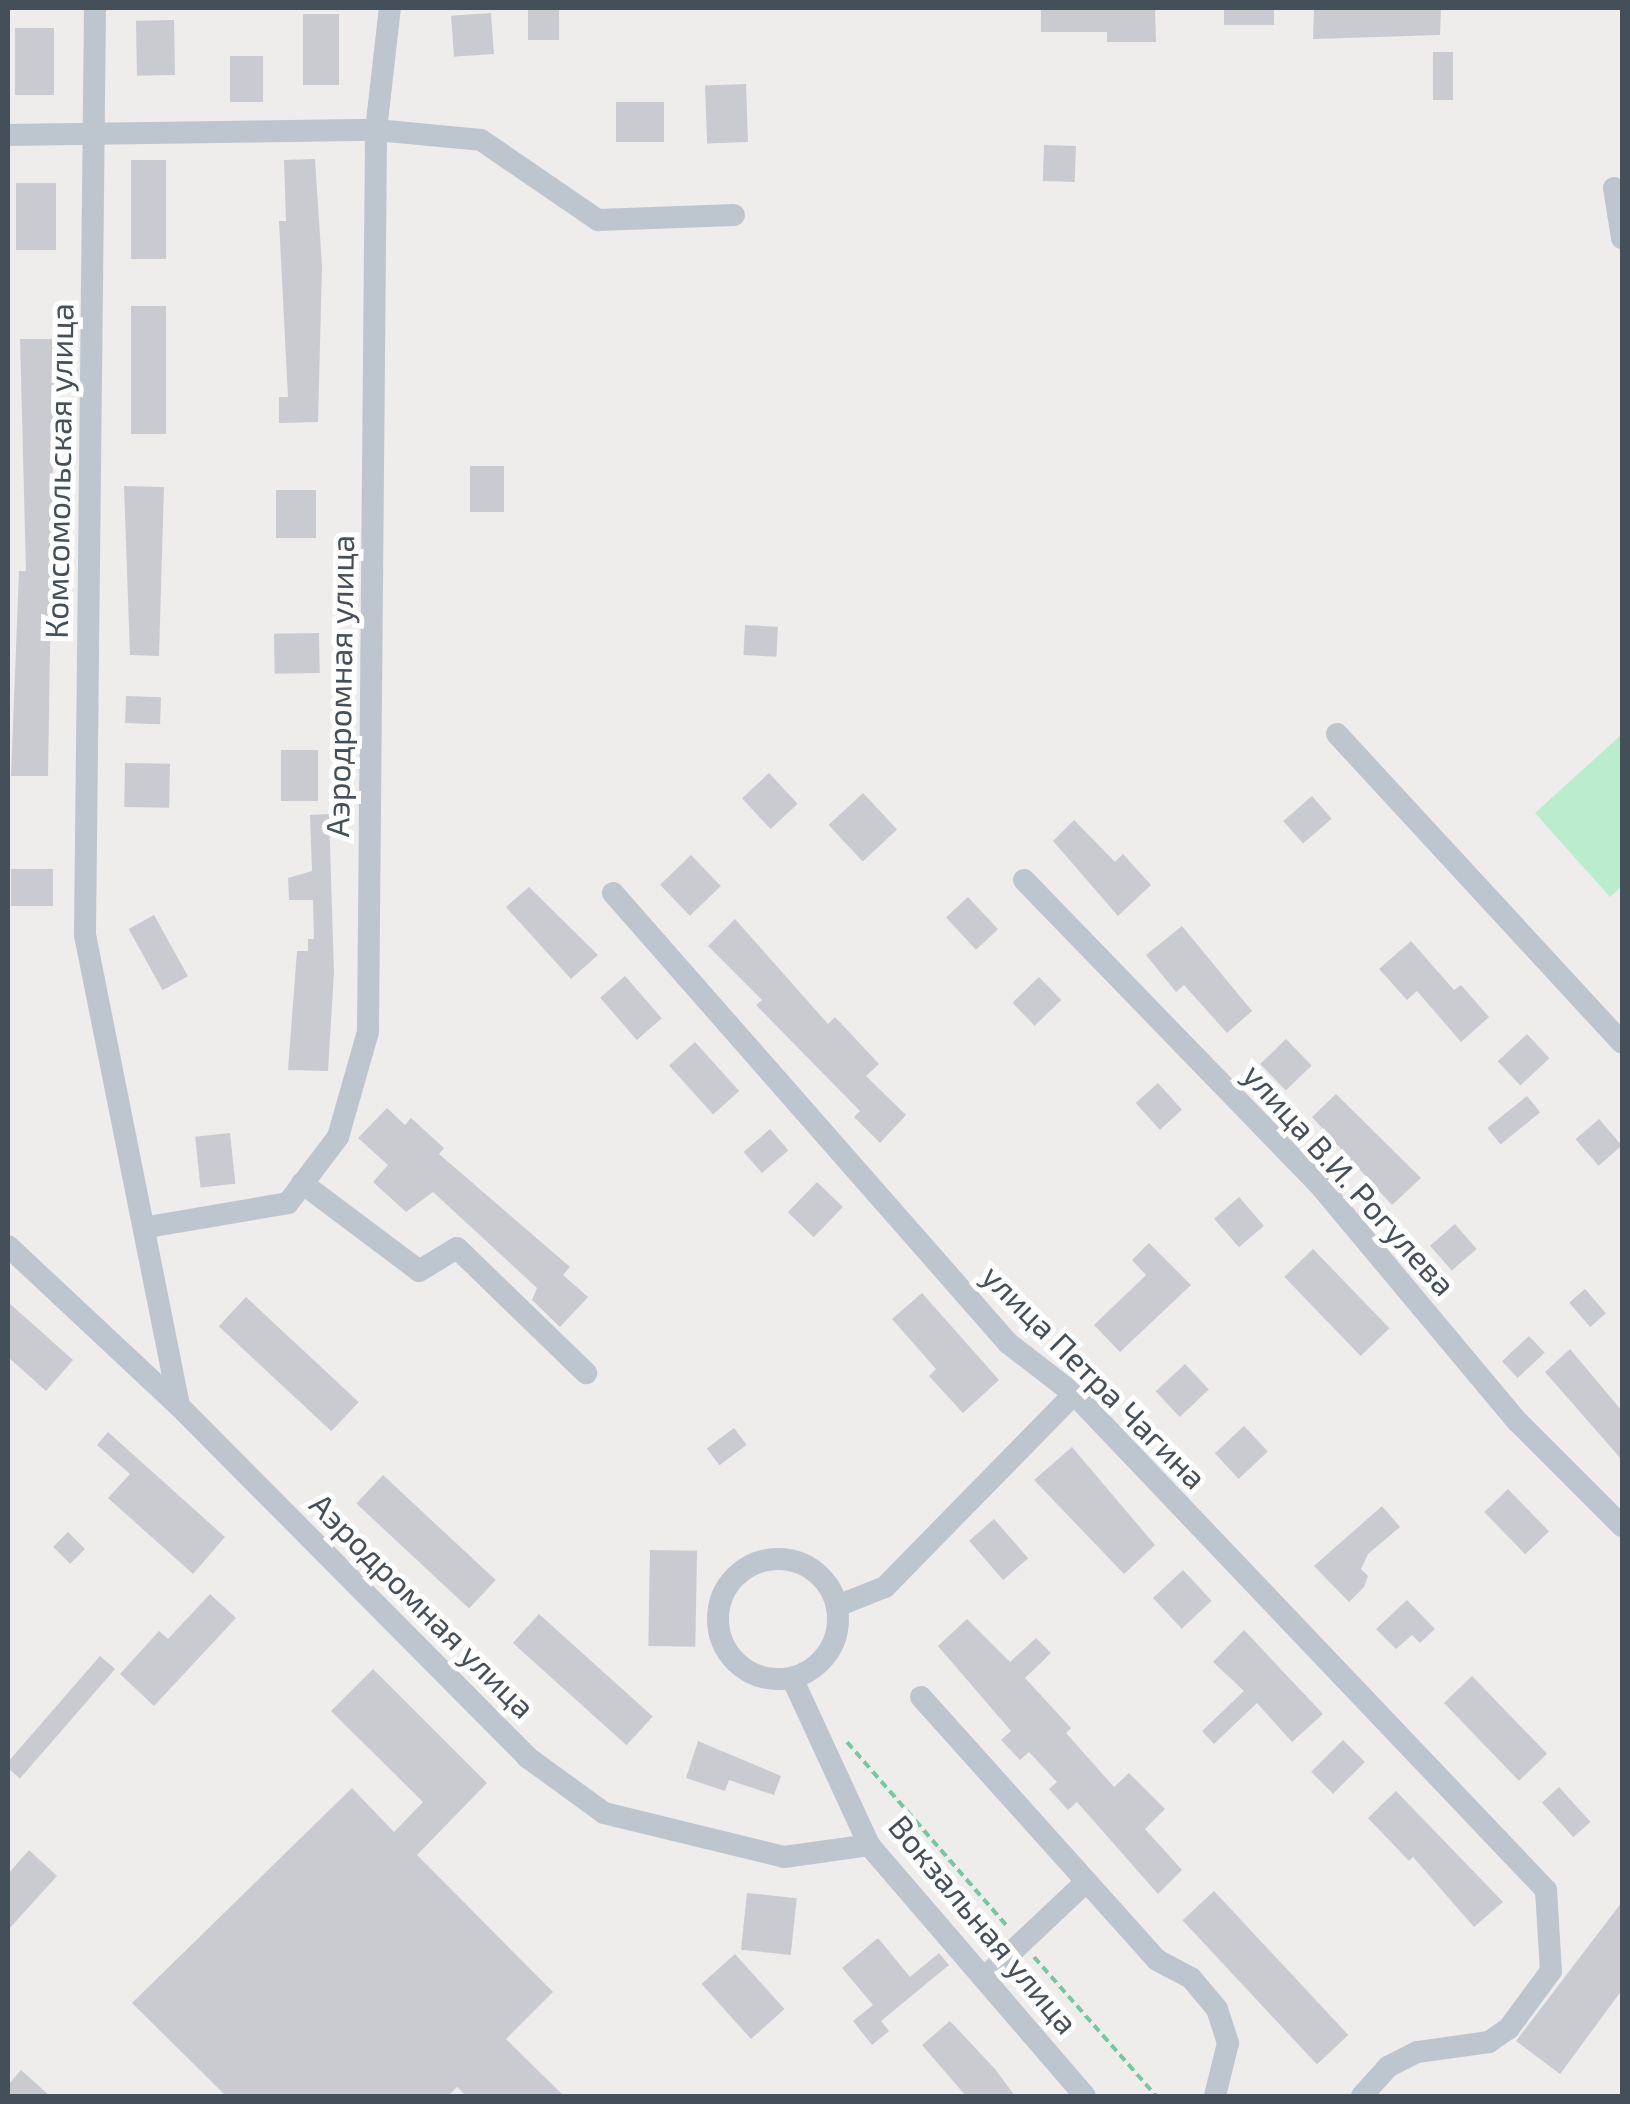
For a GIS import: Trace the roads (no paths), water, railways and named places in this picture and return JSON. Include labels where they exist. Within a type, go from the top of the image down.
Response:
[{"type":"street","name":"Комсомольская улица","points":[[95,8],[85,935],[148,1227],[179,1406]]},
{"type":"street","name":"Аэродромная улица","points":[[148,1227],[288,1202],[338,1136],[368,1032],[376,130],[390,8]]},
{"type":"street","points":[[8,136],[376,130],[481,140],[598,220],[734,215]]},
{"type":"street","points":[[1614,188],[1622,238]]},
{"type":"street","points":[[1337,734],[1622,1043]]},
{"type":"street","name":"улица В.И. Рогулева","points":[[1024,880],[1317,1182],[1518,1422],[1622,1526]]},
{"type":"street","name":"улица Петра Чагина","points":[[613,893],[1008,1343],[1074,1394],[1546,1890],[1552,1971],[1510,2028],[1489,2042],[1417,2052],[1388,2067],[1362,2096]]},
{"type":"street","points":[[302,1183],[420,1271],[456,1248],[586,1374]]},
{"type":"street","name":"Аэродромная улица","points":[[8,1246],[179,1406],[528,1758],[604,1813],[784,1857],[869,1845]]},
{"type":"street","points":[[838,1606],[885,1587],[1074,1394]]},
{"type":"street","points":[[789,1560],[828,1584],[838,1606],[830,1652],[792,1678],[757,1675],[729,1654],[720,1633],[727,1587],[744,1570],[789,1560]]},
{"type":"street","name":"Вокзальная улица","points":[[792,1678],[869,1845],[1086,2096]]},
{"type":"street","points":[[920,1696],[1157,1960],[1191,1978],[1218,2008],[1228,2042],[1215,2096]]},
{"type":"street","points":[[984,1978],[1086,1882]]}]
